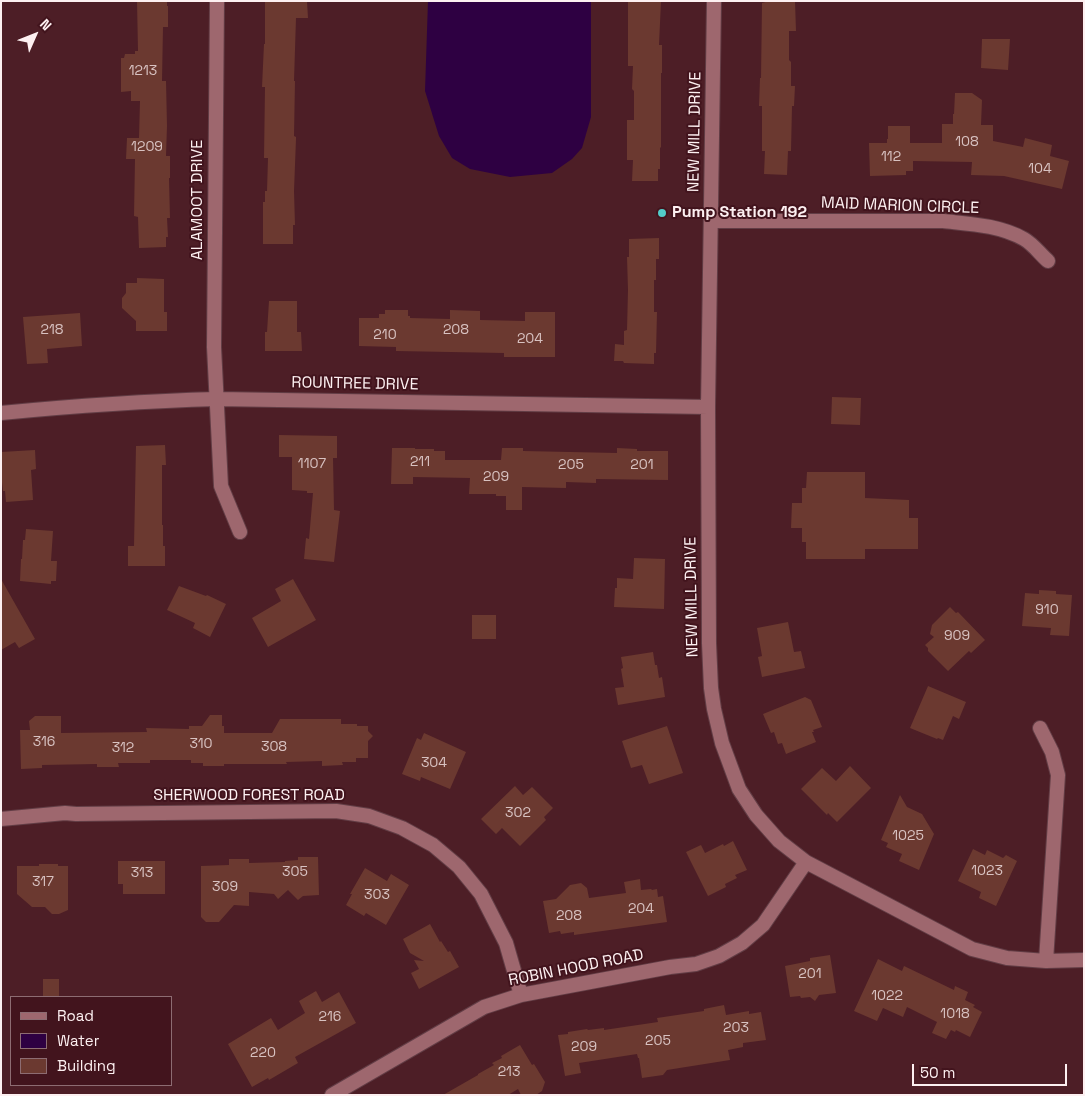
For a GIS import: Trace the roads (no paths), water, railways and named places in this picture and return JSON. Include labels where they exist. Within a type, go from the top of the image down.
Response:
[{"type":"street","name":"ALAMOOT DRIVE","points":[[217,1],[214,347],[221,486],[240,532]]},
{"type":"street","name":"NEW MILL DRIVE","points":[[714,1],[708,407],[709,643],[711,688],[722,744],[740,789],[756,815],[779,841],[806,862],[972,948],[1007,958],[1046,961],[1084,960]]},
{"type":"street","name":"MAID MARION CIRCLE","points":[[711,221],[943,221],[980,225],[1006,230],[1026,240],[1048,260]]},
{"type":"street","name":"ROUNTREE DRIVE","points":[[1,413],[156,401],[217,399],[708,407]]},
{"type":"street","points":[[1040,728],[1052,752],[1058,775],[1046,961]]},
{"type":"street","name":"SHERWOOD FOREST ROAD","points":[[1,819],[65,813],[336,812],[369,816],[402,828],[433,845],[459,867],[481,894],[506,943],[521,995]]},
{"type":"street","name":"ROBIN HOOD ROAD","points":[[332,1095],[484,1006],[521,995],[670,967],[696,964],[719,956],[742,943],[763,925],[806,862]]},
{"type":"water","points":[[428,1],[591,1],[591,117],[582,148],[572,159],[552,173],[510,177],[470,169],[452,158],[439,136],[425,91]]},
{"type":"place","name":"Pump Station 192","points":[[662,213]]}]
